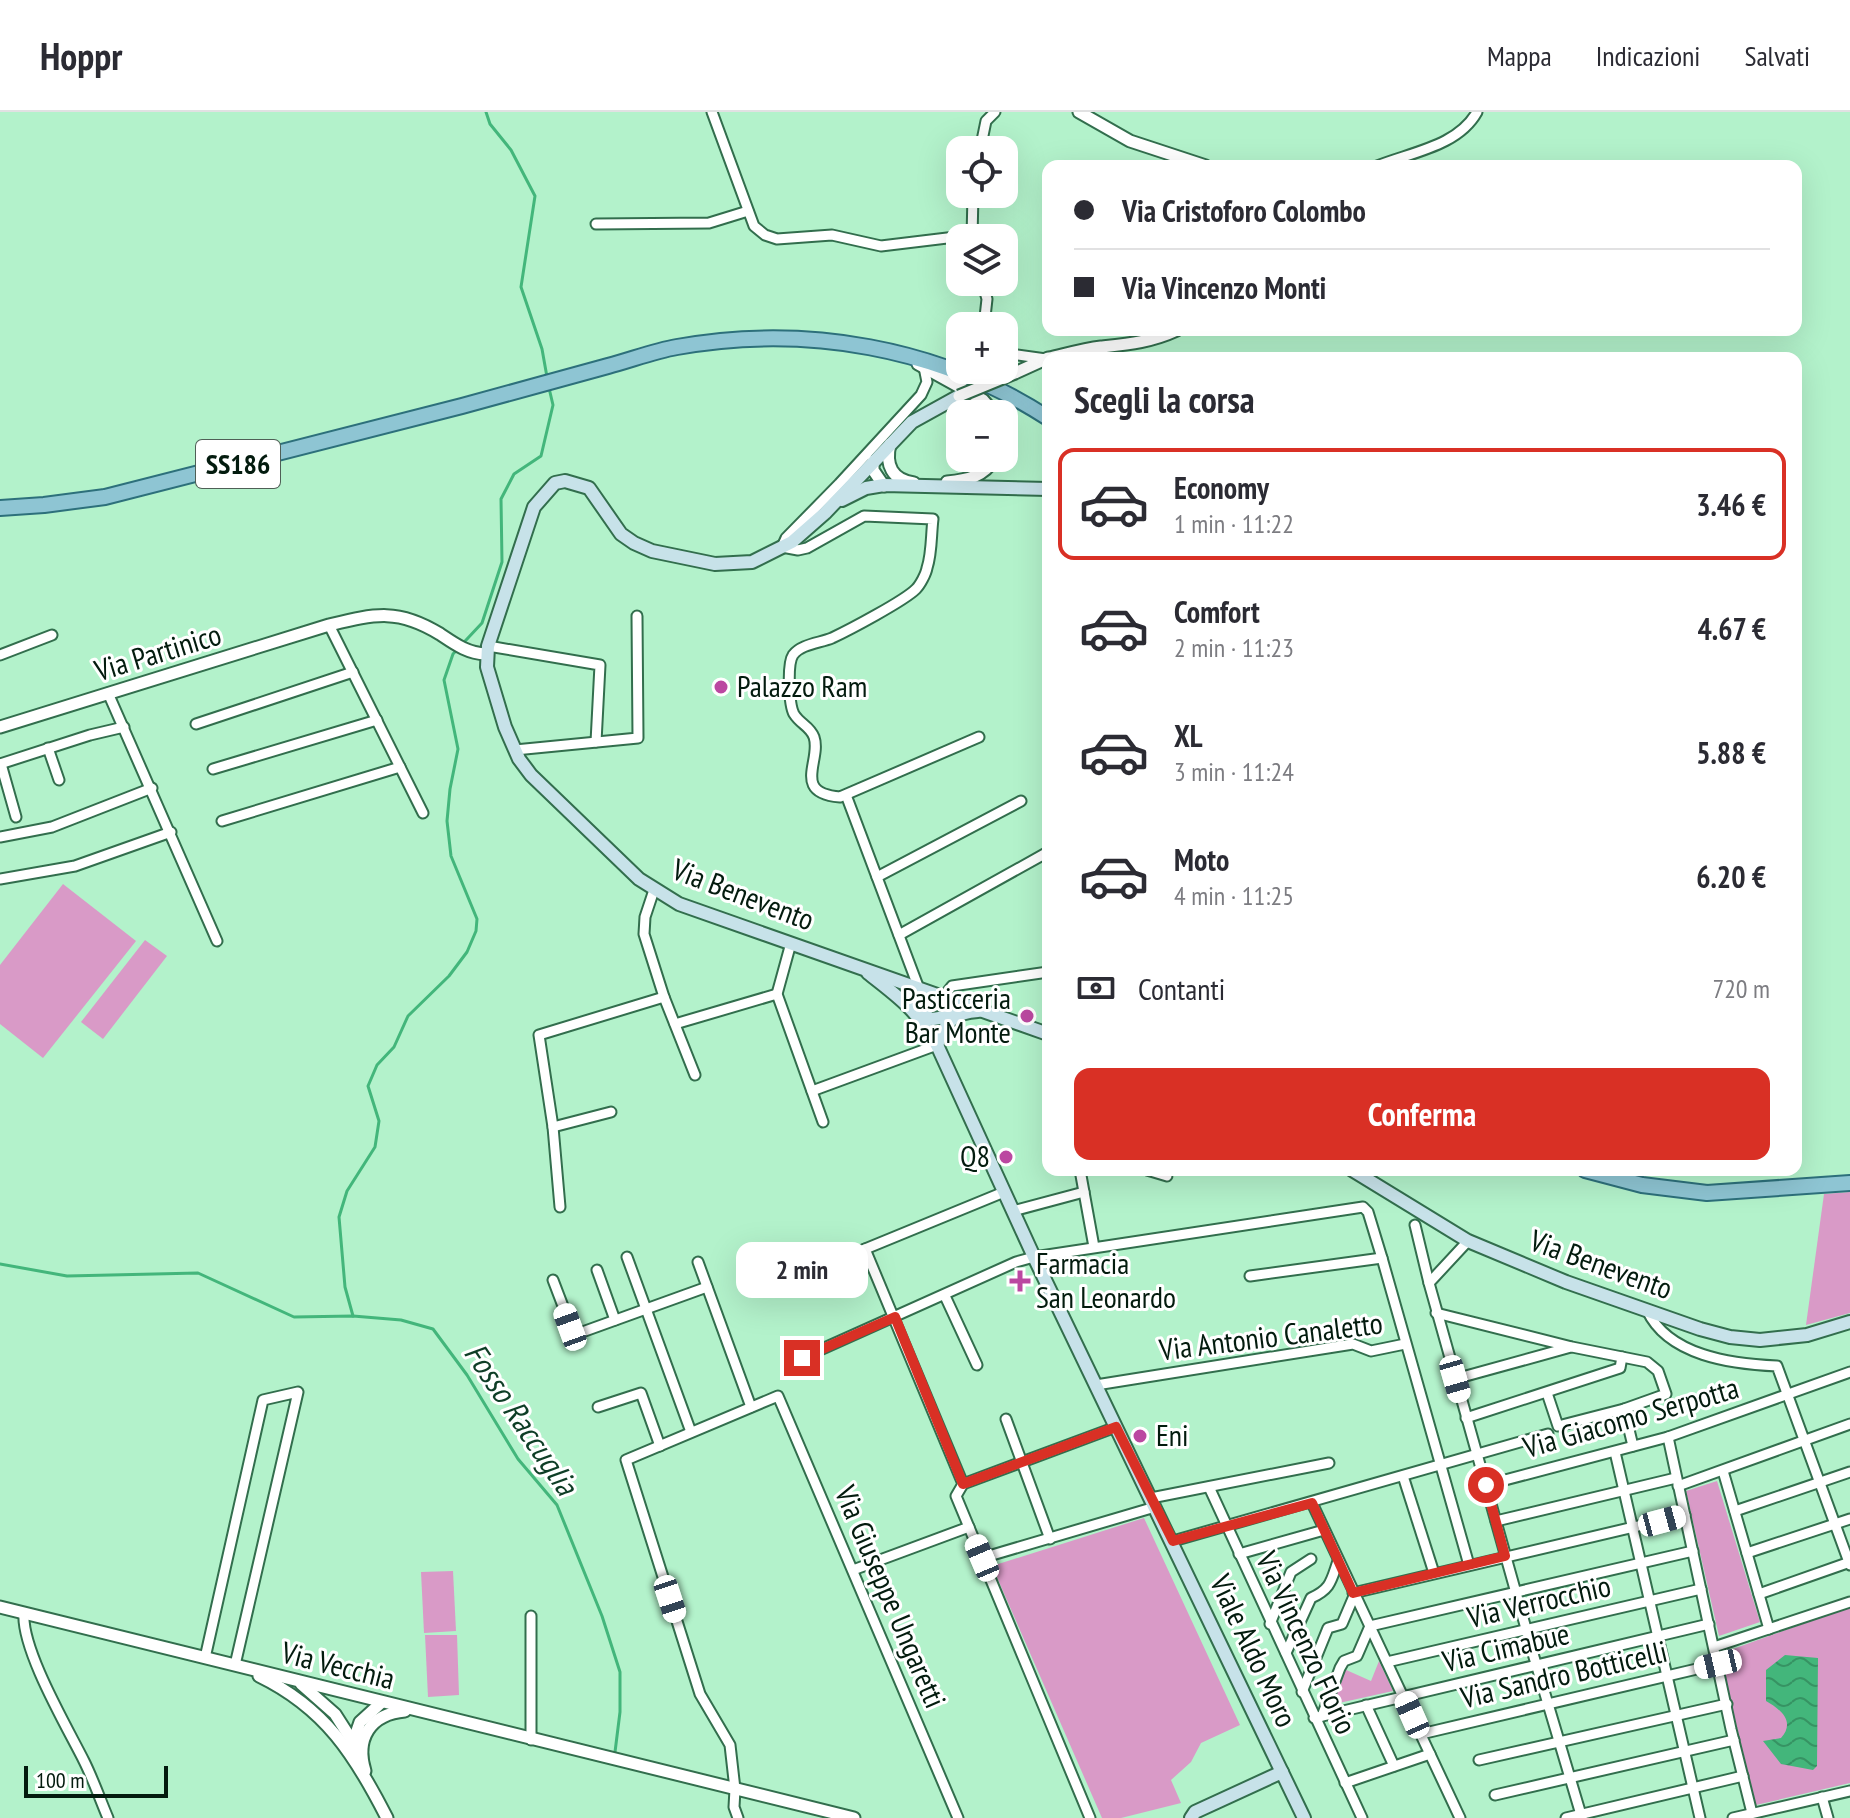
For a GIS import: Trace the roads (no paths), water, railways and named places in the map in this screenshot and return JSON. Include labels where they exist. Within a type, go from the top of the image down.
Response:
[{"type":"main road","name":"SS186","points":[[0,508],[105,497],[473,403],[675,347],[790,337],[841,342],[903,355]]},
{"type":"main road","points":[[903,355],[977,380],[1042,415]]},
{"type":"main road","points":[[487,650],[534,507],[555,483],[579,483],[589,488],[621,534],[652,551],[715,564],[752,562],[792,542],[832,506],[912,422],[959,396]]},
{"type":"main road","points":[[832,506],[866,488],[884,486],[1042,489]]},
{"type":"main road","name":"Via Benevento","points":[[487,650],[487,667],[515,750],[544,790],[654,890],[679,904],[1042,1032]]},
{"type":"main road","name":"Viale Aldo Moro","points":[[859,966],[921,1017],[937,1045],[1034,1257],[1304,1818]]},
{"type":"main road","points":[[921,1017],[932,1002],[944,996]]},
{"type":"main road","points":[[921,1017],[944,1019],[968,1011],[986,1011]]},
{"type":"main road","points":[[937,1045],[946,1023],[954,1016]]},
{"type":"main road","name":"Via Benevento","points":[[1362,1176],[1468,1241],[1566,1282],[1730,1337],[1760,1340],[1807,1335],[1850,1322]]},
{"type":"main road","points":[[1608,1176],[1642,1185],[1707,1193],[1850,1183]]},
{"type":"main road","points":[[1191,1818],[1195,1812],[1282,1772]]},
{"type":"street","points":[[712,112],[754,226],[765,235],[777,239],[832,235],[881,246],[946,239]]},
{"type":"street","points":[[983,136],[986,121],[995,112]]},
{"type":"street","points":[[1079,112],[1130,141],[1188,160]]},
{"type":"street","points":[[1394,160],[1454,138],[1471,123],[1477,112]]},
{"type":"street","points":[[596,224],[709,223],[748,211]]},
{"type":"street","points":[[1076,352],[1100,347],[1132,352],[1164,336]]},
{"type":"street","points":[[903,355],[983,400]]},
{"type":"street","points":[[1018,355],[1042,357]]},
{"type":"street","points":[[959,396],[1042,361]]},
{"type":"street","points":[[924,367],[927,382],[921,395],[786,538],[782,547],[807,548],[864,516],[933,519],[927,568],[916,589],[830,639],[799,649],[791,659],[792,710],[809,728],[815,742],[810,777],[816,787],[834,797],[846,795],[979,737]]},
{"type":"street","points":[[890,443],[887,454],[889,466],[894,476],[907,482],[926,485],[975,477],[984,472]]},
{"type":"street","points":[[873,461],[873,470],[884,486]]},
{"type":"street","name":"Via Partinico","points":[[0,727],[329,625],[381,614],[410,619],[459,647],[487,650]]},
{"type":"street","points":[[515,750],[638,738],[637,616]]},
{"type":"street","points":[[329,625],[423,813]]},
{"type":"street","points":[[0,655],[52,635]]},
{"type":"street","points":[[487,650],[600,665],[596,742]]},
{"type":"street","points":[[196,724],[353,672]]},
{"type":"street","points":[[108,693],[217,941]]},
{"type":"street","points":[[213,769],[377,720]]},
{"type":"street","points":[[16,817],[1,764],[124,727]]},
{"type":"street","points":[[48,748],[59,780]]},
{"type":"street","points":[[222,821],[400,767]]},
{"type":"street","points":[[0,837],[52,827],[152,788]]},
{"type":"street","points":[[846,795],[918,986]]},
{"type":"street","points":[[877,877],[1021,801]]},
{"type":"street","points":[[0,879],[75,866],[171,832]]},
{"type":"street","points":[[899,935],[1042,855]]},
{"type":"street","points":[[654,890],[645,917],[644,934],[664,997],[695,1075]]},
{"type":"street","points":[[791,943],[777,994],[823,1122]]},
{"type":"street","points":[[944,996],[952,986],[1042,973]]},
{"type":"street","points":[[675,1024],[777,994]]},
{"type":"street","points":[[560,1207],[553,1127],[539,1035],[664,997]]},
{"type":"street","points":[[812,1091],[937,1045]]},
{"type":"street","points":[[553,1127],[611,1112]]},
{"type":"street","points":[[1082,1176],[1094,1247]]},
{"type":"street","points":[[831,1263],[1004,1192]]},
{"type":"street","points":[[1013,1211],[1084,1192]]},
{"type":"street","points":[[802,1358],[1016,1262],[1034,1257],[1363,1207],[1368,1212],[1382,1258],[1469,1565]]},
{"type":"street","points":[[1415,1225],[1436,1313],[1582,1816]]},
{"type":"street","points":[[1429,1283],[1468,1241]]},
{"type":"street","points":[[865,1249],[963,1484]]},
{"type":"street","points":[[627,1257],[691,1432]]},
{"type":"street","points":[[1250,1276],[1382,1258]]},
{"type":"street","points":[[698,1262],[751,1407],[626,1460],[700,1694],[730,1745],[734,1807],[738,1818]]},
{"type":"street","points":[[597,1270],[614,1317]]},
{"type":"street","points":[[553,1280],[574,1335],[614,1317],[707,1287]]},
{"type":"street","points":[[945,1296],[977,1365]]},
{"type":"street","points":[[1647,1310],[1652,1322],[1671,1337],[1705,1355],[1727,1361],[1777,1366],[1850,1563],[1759,1594]]},
{"type":"street","points":[[1436,1313],[1647,1362],[1658,1371],[1666,1394],[1624,1409],[1558,1426],[1547,1393]]},
{"type":"street","name":"Via Antonio Canaletto","points":[[1096,1385],[1353,1344],[1371,1351],[1405,1344]]},
{"type":"street","points":[[1455,1379],[1572,1347]]},
{"type":"street","points":[[1466,1418],[1620,1368],[1622,1357]]},
{"type":"street","name":"Via Giacomo Serpotta","points":[[1486,1485],[1668,1437],[1850,1372]]},
{"type":"street","points":[[205,1658],[263,1400],[298,1392],[235,1665],[304,1702],[356,1754]]},
{"type":"street","points":[[598,1407],[641,1393],[660,1446]]},
{"type":"street","name":"Via Giuseppe Ungaretti","points":[[751,1407],[778,1396],[958,1818]]},
{"type":"street","points":[[1624,1409],[1633,1446]]},
{"type":"street","points":[[1006,1419],[1050,1539]]},
{"type":"street","points":[[1496,1521],[1723,1471],[1850,1424]]},
{"type":"street","points":[[1090,1818],[956,1496],[963,1484],[1116,1427]]},
{"type":"street","points":[[1173,1541],[1548,1434]]},
{"type":"street","points":[[1668,1437],[1752,1813]]},
{"type":"street","points":[[1615,1452],[1700,1818]]},
{"type":"street","points":[[982,1558],[1050,1539],[1153,1502],[1209,1487],[1329,1463]]},
{"type":"street","points":[[1723,1471],[1769,1629]]},
{"type":"street","points":[[1735,1511],[1850,1472]]},
{"type":"street","points":[[1403,1476],[1434,1573]]},
{"type":"street","name":"Via Vincenzo Florio","points":[[1209,1487],[1302,1692],[1318,1717],[1362,1818]]},
{"type":"street","points":[[1312,1503],[1460,1818]]},
{"type":"street","points":[[1353,1594],[1685,1515]]},
{"type":"street","points":[[1747,1553],[1850,1519]]},
{"type":"street","points":[[853,1570],[969,1527]]},
{"type":"street","points":[[1239,1554],[1324,1530]]},
{"type":"street","points":[[1370,1626],[1693,1551]]},
{"type":"street","points":[[1270,1624],[1291,1572],[1311,1559]]},
{"type":"street","points":[[1286,1653],[1311,1598],[1328,1588],[1338,1561]]},
{"type":"street","name":"Via Verrocchio","points":[[1387,1662],[1701,1589]]},
{"type":"street","points":[[1302,1692],[1328,1628],[1342,1624],[1353,1594]]},
{"type":"street","points":[[1714,1647],[1850,1602]]},
{"type":"street","name":"Via Vecchia","points":[[0,1607],[854,1818]]},
{"type":"street","points":[[24,1613],[25,1632],[54,1703],[86,1763],[108,1818]]},
{"type":"street","points":[[531,1616],[531,1740]]},
{"type":"street","name":"Via Cimabue","points":[[1318,1717],[1709,1624]]},
{"type":"street","points":[[1318,1717],[1344,1661],[1357,1656],[1370,1626]]},
{"type":"street","name":"Via Sandro Botticelli","points":[[1421,1734],[1718,1664]]},
{"type":"street","points":[[296,1680],[335,1714],[352,1740],[387,1818]]},
{"type":"street","points":[[352,1740],[366,1714],[382,1702]]},
{"type":"street","points":[[1479,1760],[1727,1704]]},
{"type":"street","points":[[1366,1705],[1394,1766]]},
{"type":"street","points":[[356,1754],[381,1717],[401,1711],[417,1711]]},
{"type":"street","points":[[1495,1795],[1734,1740]]},
{"type":"street","points":[[1345,1783],[1430,1754]]},
{"type":"street","points":[[1566,1818],[1743,1776]]},
{"type":"street","points":[[1733,1818],[1850,1791]]},
{"type":"street","points":[[1822,1797],[1828,1818]]},
{"type":"street","points":[[1785,1806],[1788,1818]]},
{"type":"water","points":[[1785,1655],[1818,1658],[1817,1766],[1813,1770],[1781,1764],[1763,1741],[1781,1738],[1787,1726],[1781,1712],[1766,1701],[1766,1670]]},
{"type":"waterway","name":"Fosso Raccuglia","points":[[486,112],[490,124],[511,150],[535,196],[521,287],[542,349],[547,377]]},
{"type":"waterway","name":"Fosso Raccuglia","points":[[353,1316],[345,1287],[339,1217],[347,1191],[375,1147],[379,1121],[368,1086],[377,1065],[394,1047],[408,1016],[449,976],[467,952],[476,931],[477,919],[451,856],[447,821],[458,749],[444,680],[453,654],[482,623],[502,562],[501,499],[514,474],[541,456],[553,405],[549,388]]},
{"type":"waterway","name":"Fosso Raccuglia","points":[[0,1264],[67,1276],[198,1273],[294,1317],[353,1316],[401,1320],[433,1329],[467,1375],[518,1459],[557,1505],[602,1616],[620,1672],[620,1712],[615,1752]]},
{"type":"place","name":"Palazzo Ram","points":[[721,687]]},
{"type":"place","name":"Pasticceria Bar Monte","points":[[1027,1016]]},
{"type":"place","name":"Q8","points":[[1006,1157]]},
{"type":"place","name":"Farmacia San Leonardo","points":[[1020,1281]]},
{"type":"place","name":"Eni","points":[[1140,1436]]}]
